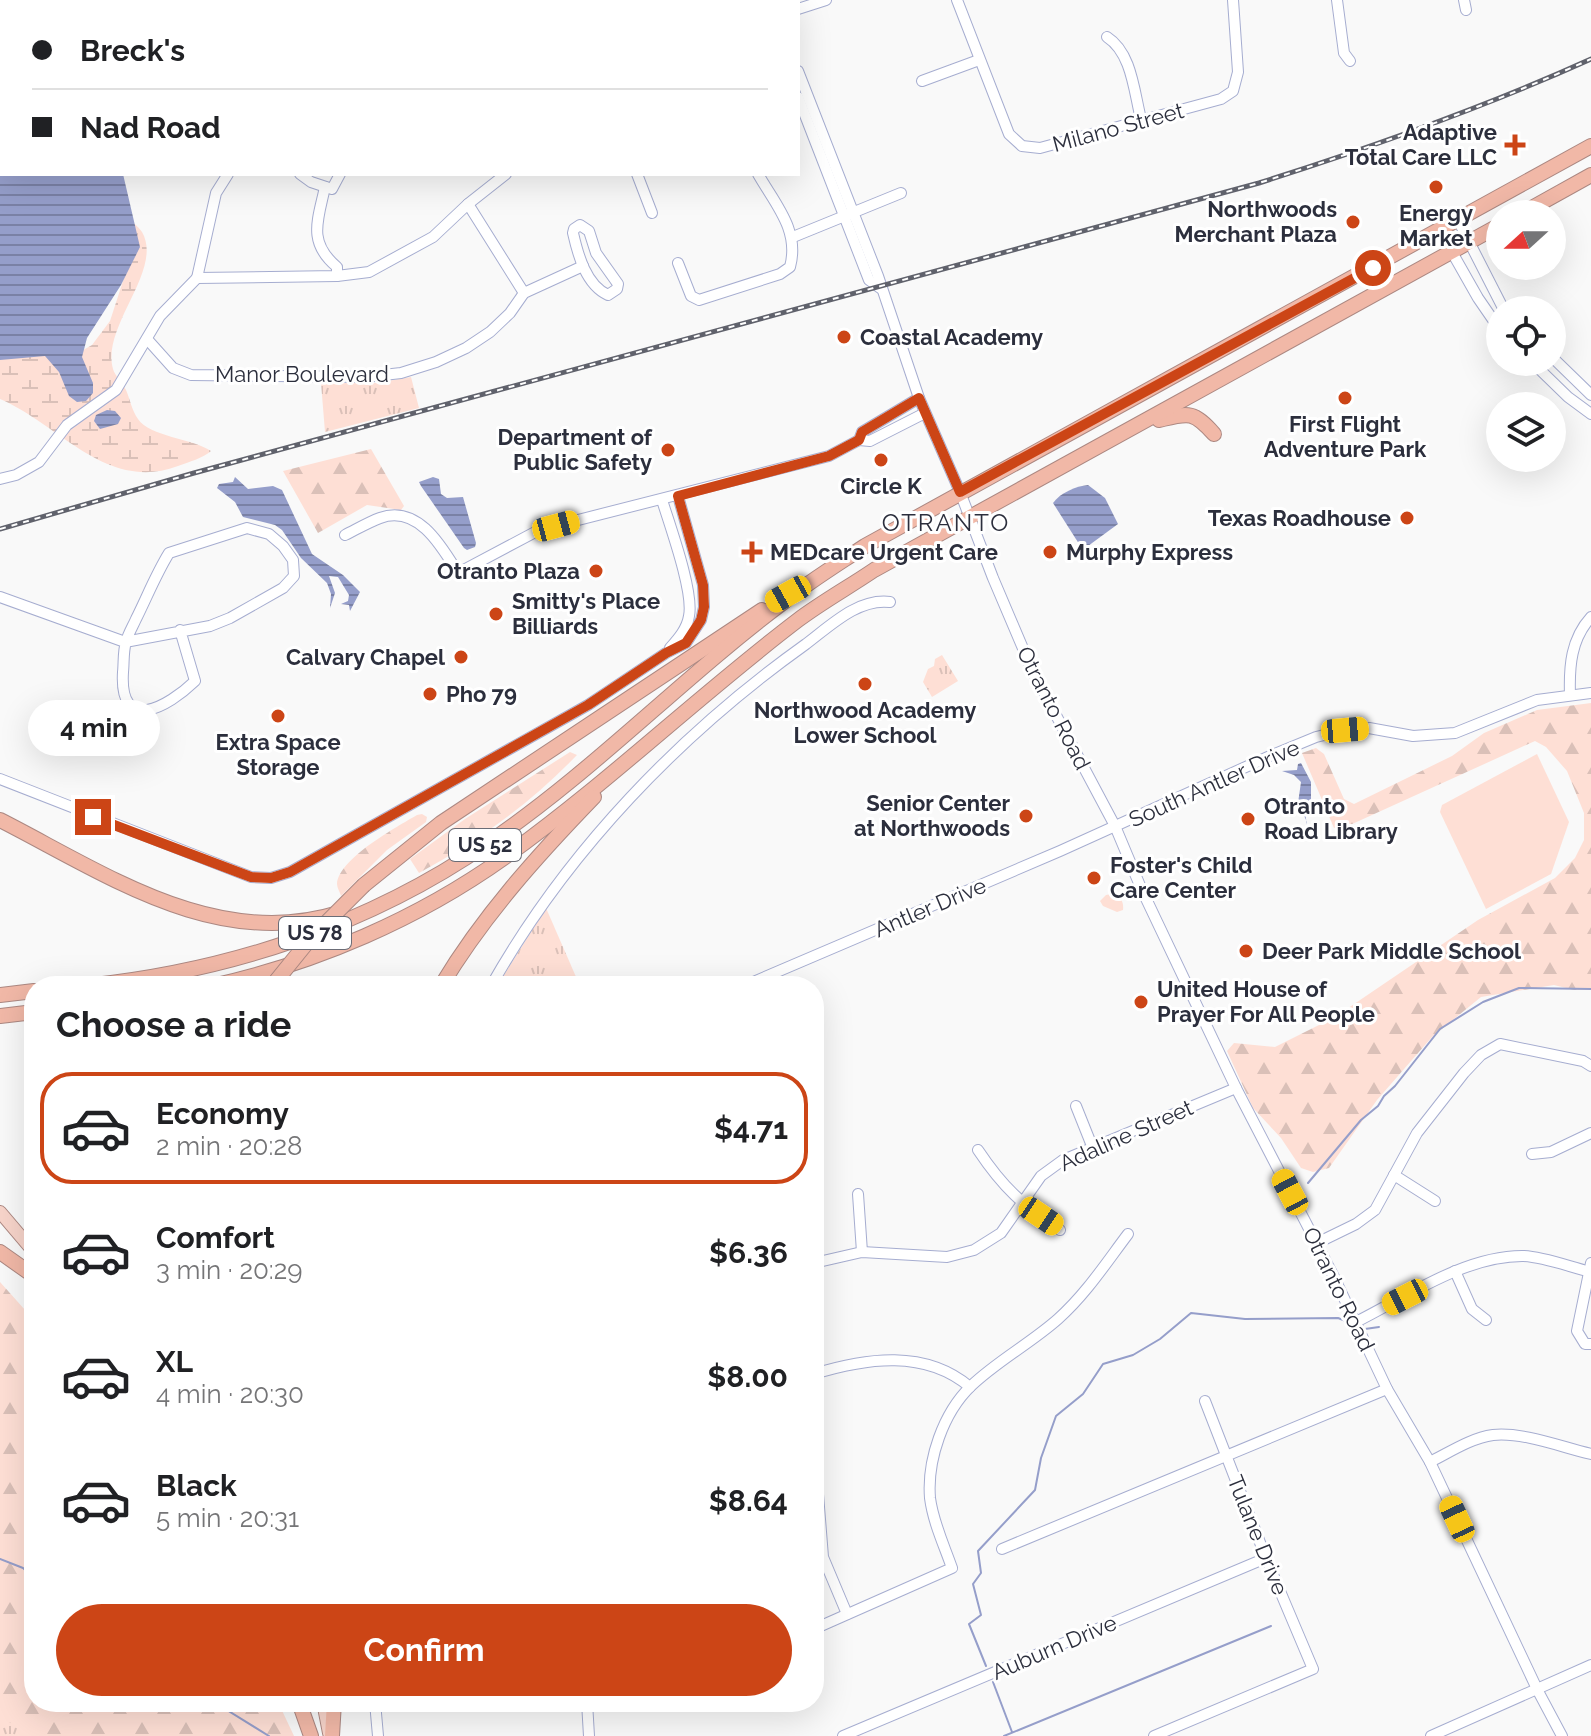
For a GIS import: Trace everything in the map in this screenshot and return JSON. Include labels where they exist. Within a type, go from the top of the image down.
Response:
[{"type":"highway","name":"US 52","points":[[154,976],[235,959],[298,940],[384,905],[481,848],[535,808],[785,600],[865,546],[1591,146]]},
{"type":"highway","points":[[1546,200],[1591,175]]},
{"type":"highway","name":"US 52","points":[[246,976],[317,955],[393,924],[455,889],[549,824],[801,617],[874,570],[1486,233]]},
{"type":"highway","points":[[1139,424],[1191,414],[1200,418],[1214,434]]},
{"type":"highway","name":"US 78","points":[[280,976],[310,939],[364,885],[408,848],[502,781],[772,603],[818,578]]},
{"type":"highway","points":[[447,976],[491,911],[548,843],[665,727]]},
{"type":"highway","points":[[0,820],[167,902],[196,914],[245,924],[294,924],[348,910],[481,848]]},
{"type":"highway","points":[[0,995],[24,992]]},
{"type":"highway","points":[[0,1016],[24,1013]]},
{"type":"highway","points":[[0,1252],[24,1269]]},
{"type":"highway","points":[[303,1712],[311,1736]]},
{"type":"highway","points":[[331,1736],[333,1712]]},
{"type":"main road","points":[[0,1212],[24,1240]]},
{"type":"main road","points":[[325,1712],[331,1736]]},
{"type":"street","points":[[800,8],[826,0]]},
{"type":"street","name":"Milano Street","points":[[957,0],[1009,134],[1022,146],[1040,148],[1221,99],[1233,91],[1238,72],[1233,0]]},
{"type":"street","points":[[1337,0],[1344,53],[1350,61]]},
{"type":"street","points":[[1107,37],[1118,43],[1126,58],[1141,119]]},
{"type":"street","points":[[922,81],[979,60]]},
{"type":"street","points":[[800,76],[850,213]]},
{"type":"street","points":[[800,101],[850,213]]},
{"type":"street","points":[[0,479],[16,475],[39,462],[67,425],[116,390],[160,316],[197,278],[216,193],[227,176]]},
{"type":"street","points":[[303,176],[332,189],[339,176]]},
{"type":"street","points":[[197,278],[337,276],[369,272],[433,237],[503,176]]},
{"type":"street","points":[[638,176],[652,213]]},
{"type":"street","points":[[678,263],[691,296],[699,300],[780,274],[790,267],[794,255],[793,237],[759,176]]},
{"type":"street","points":[[325,187],[316,230],[322,253],[337,267],[337,276]]},
{"type":"street","points":[[793,237],[901,193]]},
{"type":"street","points":[[468,204],[524,293]]},
{"type":"street","name":"Otranto Road","points":[[850,213],[919,398],[1033,672],[1115,826],[1236,1088],[1317,1243],[1387,1389],[1430,1462],[1562,1736]]},
{"type":"street","points":[[1458,220],[1497,296]]},
{"type":"street","points":[[580,225],[589,231],[596,253],[616,282],[617,289],[608,295],[603,293],[583,266],[573,233],[580,225]]},
{"type":"street","points":[[1440,231],[1486,310]]},
{"type":"street","name":"Manor Boulevard","points":[[147,339],[173,368],[191,375],[366,377],[401,373],[466,348],[490,332],[510,313],[524,293],[583,266]]},
{"type":"street","points":[[1566,371],[1591,395]]},
{"type":"street","points":[[1546,376],[1591,414]]},
{"type":"street","points":[[859,440],[862,432],[919,398]]},
{"type":"street","points":[[345,535],[383,516],[401,517],[429,530],[458,573],[539,530],[829,456],[859,440],[870,441],[925,413]]},
{"type":"street","points":[[0,779],[251,877],[271,878],[321,856],[451,783],[588,705],[686,643],[701,620],[703,585],[678,496]]},
{"type":"street","points":[[662,500],[687,589],[690,614],[686,627],[666,653]]},
{"type":"street","points":[[0,597],[125,642],[180,630],[210,626],[259,603],[283,588],[294,576],[293,560],[269,534],[247,528],[169,553],[125,642],[123,684],[130,707],[148,712],[185,691],[195,681],[180,630]]},
{"type":"street","points":[[497,976],[533,917],[574,863],[619,809],[710,720],[851,611],[875,600],[890,602]]},
{"type":"street","points":[[1570,695],[1571,657],[1582,628],[1591,617]]},
{"type":"street","name":"South Antler Drive","points":[[1115,826],[1316,737],[1369,728],[1413,736],[1455,733],[1537,700],[1591,693]]},
{"type":"street","name":"Antler Drive","points":[[767,976],[1115,826]]},
{"type":"street","points":[[1317,1243],[1356,1224],[1375,1210],[1417,1133],[1481,1055],[1500,1044],[1583,1061],[1591,1066]]},
{"type":"street","name":"Adaline Street","points":[[824,1261],[862,1252],[947,1257],[974,1250],[1001,1233],[1041,1176],[1063,1160],[1236,1088]]},
{"type":"street","points":[[1076,1106],[1092,1146]]},
{"type":"street","points":[[1532,1154],[1551,1152],[1591,1133]]},
{"type":"street","points":[[978,1150],[997,1180],[1021,1203],[1060,1230]]},
{"type":"street","points":[[1394,1175],[1435,1201]]},
{"type":"street","points":[[858,1194],[862,1252]]},
{"type":"street","points":[[824,1624],[952,1568],[937,1529],[930,1498],[931,1467],[940,1434],[970,1387],[1081,1298],[1128,1234]]},
{"type":"street","points":[[1356,1322],[1455,1271],[1484,1260],[1525,1256],[1590,1269],[1585,1319],[1577,1331],[1578,1338],[1585,1344],[1591,1344]]},
{"type":"street","points":[[1455,1271],[1472,1309],[1486,1320]]},
{"type":"street","points":[[824,1371],[871,1359],[932,1365],[955,1375],[970,1387]]},
{"type":"street","points":[[1002,1549],[1387,1389]]},
{"type":"street","name":"Tulane Drive","points":[[1154,1736],[1313,1669],[1205,1401]]},
{"type":"street","points":[[1430,1462],[1465,1443],[1493,1435],[1517,1437],[1591,1454]]},
{"type":"street","name":"Auburn Drive","points":[[843,1736],[1266,1558]]},
{"type":"street","points":[[824,1559],[847,1614]]},
{"type":"street","points":[[1431,1736],[1591,1665]]},
{"type":"street","points":[[376,1712],[378,1736]]},
{"type":"street","points":[[588,1712],[589,1736]]},
{"type":"green space","points":[[124,215],[142,232],[147,247],[139,281],[116,335],[112,352],[113,369],[126,390],[136,416],[144,425],[211,451],[187,463],[152,472],[129,470],[106,463],[0,399],[0,354],[78,353],[92,345],[110,321],[124,278]]},
{"type":"green space","points":[[411,377],[419,408],[325,432],[321,383],[376,383]]},
{"type":"green space","points":[[371,449],[404,506],[401,510],[367,505],[318,533],[283,471]]},
{"type":"green space","points":[[942,655],[958,681],[932,697],[923,682],[935,659]]},
{"type":"green space","points":[[1591,703],[1591,990],[1554,985],[1481,997],[1432,1037],[1377,1100],[1329,1168],[1313,1172],[1301,1168],[1281,1138],[1253,1108],[1227,1051],[1234,1043],[1275,1047],[1335,1017],[1478,920],[1555,878],[1575,858],[1584,840],[1584,813],[1567,771],[1546,747],[1535,741],[1350,825],[1334,828],[1302,753],[1316,748],[1324,754],[1344,799],[1354,804],[1452,756],[1484,733],[1537,710]]},
{"type":"green space","points":[[61,727],[73,732],[64,749],[54,745]]},
{"type":"green space","points":[[570,752],[577,755],[522,805],[483,835],[419,873],[410,859],[465,819]]},
{"type":"green space","points":[[1537,754],[1569,822],[1551,874],[1486,909],[1440,812],[1442,805]]},
{"type":"green space","points":[[422,814],[427,817],[426,822],[387,850],[341,896],[337,884],[348,864],[383,835]]},
{"type":"green space","points":[[1116,893],[1123,903],[1123,910],[1117,912],[1103,906],[1100,901],[1106,895]]},
{"type":"green space","points":[[546,908],[576,976],[503,976]]},
{"type":"green space","points":[[0,1282],[24,1309],[24,1712],[283,1712],[294,1736],[0,1736]]},
{"type":"green space","points":[[0,1718],[38,1736],[0,1736]]},
{"type":"water","points":[[0,176],[123,176],[140,247],[121,285],[87,338],[82,357],[93,383],[93,393],[86,401],[77,402],[69,396],[59,372],[45,356],[0,360]]},
{"type":"water","points":[[107,410],[115,411],[121,418],[118,424],[100,429],[94,421],[96,415]]},
{"type":"water","points":[[235,477],[248,489],[273,486],[282,490],[312,554],[343,575],[360,592],[350,611],[349,605],[341,604],[348,601],[349,595],[338,577],[329,576],[335,593],[330,608],[331,594],[327,583],[301,558],[282,530],[275,525],[243,517],[235,502],[217,488],[219,484],[233,482]]},
{"type":"water","points":[[433,477],[439,479],[441,494],[447,498],[463,497],[475,547],[464,548],[421,486],[419,482]]},
{"type":"water","points":[[1088,485],[1105,498],[1118,524],[1088,546],[1081,547],[1053,503],[1069,491]]},
{"type":"water","points":[[1301,763],[1311,782],[1311,808],[1305,812],[1306,820],[1298,803],[1301,782],[1294,775],[1282,771],[1297,770]]},
{"type":"waterway","points":[[1308,1183],[1361,1120],[1378,1106],[1440,1029],[1483,1002],[1519,988],[1591,989]]},
{"type":"waterway","points":[[986,1666],[969,1624],[981,1615],[973,1584],[981,1573],[978,1551],[1035,1490],[1041,1458],[1056,1416],[1083,1394],[1103,1364],[1133,1355],[1160,1339],[1191,1313],[1245,1319],[1338,1318],[1351,1323]]},
{"type":"waterway","points":[[1365,1329],[1379,1327]]},
{"type":"waterway","points":[[0,1559],[24,1569]]},
{"type":"waterway","points":[[1004,1736],[1271,1626]]},
{"type":"waterway","points":[[993,1682],[1012,1732]]},
{"type":"waterway","points":[[230,1712],[269,1736]]},
{"type":"railway","points":[[0,529],[194,473],[1259,183],[1427,126],[1591,59]]},
{"type":"place","name":"Adaptive Total Care LLC","points":[[1515,145]]},
{"type":"place","name":"Energy Market","points":[[1436,187]]},
{"type":"place","name":"Northwoods Merchant Plaza","points":[[1353,222]]},
{"type":"place","name":"Coastal Academy","points":[[844,337]]},
{"type":"place","name":"First Flight Adventure Park","points":[[1345,398]]},
{"type":"place","name":"Department of Public Safety","points":[[668,450]]},
{"type":"place","name":"Circle K","points":[[881,460]]},
{"type":"place","name":"Texas Roadhouse","points":[[1407,518]]},
{"type":"place","name":"MEDcare Urgent Care","points":[[752,552]]},
{"type":"place","name":"Murphy Express","points":[[1050,552]]},
{"type":"place","name":"Otranto Plaza","points":[[596,571]]},
{"type":"place","name":"Smitty's Place Billiards","points":[[496,614]]},
{"type":"place","name":"Calvary Chapel","points":[[461,657]]},
{"type":"place","name":"Northwood Academy Lower School","points":[[865,684]]},
{"type":"place","name":"Pho 79","points":[[430,694]]},
{"type":"place","name":"Extra Space Storage","points":[[278,716]]},
{"type":"place","name":"Senior Center at Northwoods","points":[[1026,816]]},
{"type":"place","name":"Otranto Road Library","points":[[1248,819]]},
{"type":"place","name":"Foster's Child Care Center","points":[[1094,878]]},
{"type":"place","name":"Deer Park Middle School","points":[[1246,951]]},
{"type":"place","name":"United House of Prayer For All People","points":[[1141,1002]]},
{"type":"district","name":"OTRANTO","points":[[946,522]]},
{"type":"route","points":[[93,817],[251,877],[271,878],[290,872],[588,705],[686,643],[701,620],[703,585],[678,496],[829,456],[859,440],[862,432],[919,398],[960,492],[1373,268]]}]
